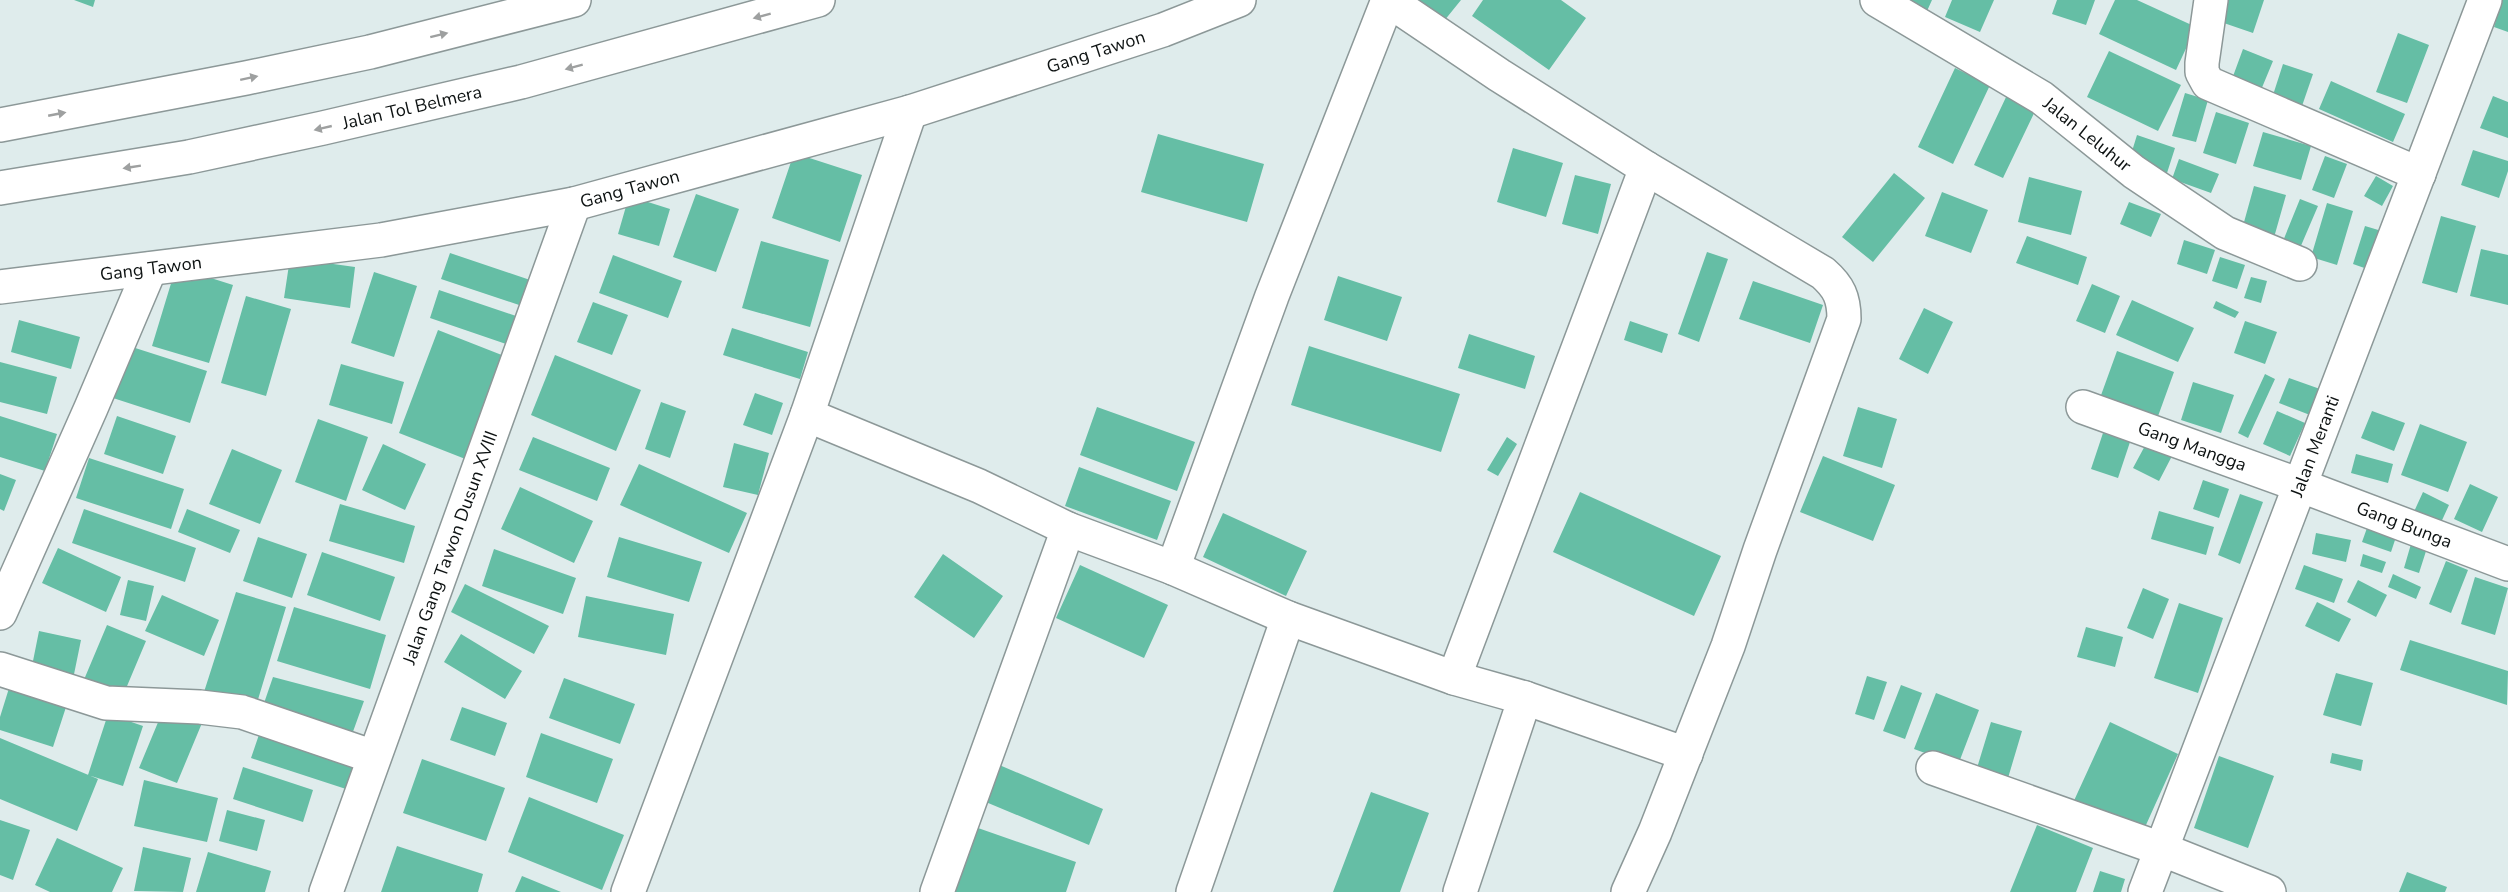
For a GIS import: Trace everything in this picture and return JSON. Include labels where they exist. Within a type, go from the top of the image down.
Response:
[{"type":"main road","points":[[0,125],[370,52],[574,0]]},
{"type":"main road","name":"Jalan Tol Belmera","points":[[0,188],[189,157],[323,128],[521,81],[818,0]]},
{"type":"main road","name":"Gang Tawon","points":[[0,286],[381,240],[574,204],[910,112],[1162,30],[1239,0]]},
{"type":"main road","points":[[1173,568],[1272,296],[1388,0],[1499,75],[1646,168],[1823,273],[1841,292],[1844,319],[1760,550],[1728,646],[1629,892]]},
{"type":"main road","name":"Jalan Leluhur","points":[[1877,0],[2042,98],[2134,172],[2225,233],[2300,264]]},
{"type":"main road","points":[[2211,0],[2202,63],[2202,72],[2208,83],[2419,174]]},
{"type":"main road","name":"Jalan Meranti","points":[[2145,892],[2485,0]]},
{"type":"main road","points":[[628,892],[807,415],[910,112]]},
{"type":"main road","points":[[1454,678],[1646,168]]},
{"type":"main road","name":"Jalan Gang Tawon Dusun XVIII","points":[[326,892],[574,204]]},
{"type":"main road","points":[[0,613],[92,408],[150,269]]},
{"type":"main road","name":"Gang Mangga","points":[[2083,407],[2300,486]]},
{"type":"main road","points":[[807,415],[979,486],[1068,530],[1173,568],[1288,618],[1454,678],[1525,698],[1686,754]]},
{"type":"main road","name":"Gang Bunga","points":[[2300,486],[2508,564]]},
{"type":"main road","points":[[937,892],[1068,530]]},
{"type":"main road","points":[[1193,892],[1288,618]]},
{"type":"main road","points":[[0,669],[106,703],[200,707],[242,712],[374,757]]},
{"type":"main road","points":[[1460,892],[1525,698]]},
{"type":"main road","points":[[1933,768],[2161,849],[2269,892]]},
{"type":"building","points":[[74,0],[95,0],[93,7]]},
{"type":"building","points":[[1419,0],[1461,0],[1444,21]]},
{"type":"building","points":[[1483,0],[1561,0],[1586,18],[1549,70],[1472,16]]},
{"type":"building","points":[[1901,0],[1932,0],[1927,11]]},
{"type":"building","points":[[1952,0],[1994,0],[1980,32],[1945,17]]},
{"type":"building","points":[[2057,0],[2095,0],[2086,25],[2052,14]]},
{"type":"building","points":[[2115,0],[2137,0],[2196,27],[2176,70],[2099,34]]},
{"type":"building","points":[[2225,0],[2264,0],[2253,33],[2218,21]]},
{"type":"building","points":[[2502,0],[2508,0],[2508,32],[2494,27]]},
{"type":"building","points":[[2398,33],[2429,45],[2407,103],[2376,92]]},
{"type":"building","points":[[2243,49],[2273,61],[2261,90],[2232,79]]},
{"type":"building","points":[[2109,51],[2181,85],[2158,131],[2087,97]]},
{"type":"building","points":[[2283,64],[2313,74],[2302,106],[2273,95]]},
{"type":"building","points":[[1955,68],[1990,85],[1953,164],[1918,147]]},
{"type":"building","points":[[2331,81],[2405,114],[2393,142],[2319,109]]},
{"type":"building","points":[[2185,93],[2208,100],[2196,142],[2172,136]]},
{"type":"building","points":[[2007,95],[2036,109],[2003,178],[1974,165]]},
{"type":"building","points":[[2493,96],[2508,102],[2508,138],[2480,128]]},
{"type":"building","points":[[2216,112],[2249,123],[2236,164],[2203,153]]},
{"type":"building","points":[[2263,132],[2311,146],[2301,180],[2253,166]]},
{"type":"building","points":[[1158,134],[1264,164],[1247,222],[1141,192]]},
{"type":"building","points":[[2137,135],[2175,148],[2167,173],[2129,161]]},
{"type":"building","points":[[1513,148],[1563,163],[1546,217],[1497,202]]},
{"type":"building","points":[[2473,150],[2508,161],[2508,171],[2499,198],[2461,185]]},
{"type":"building","points":[[794,153],[862,175],[840,242],[772,218]]},
{"type":"building","points":[[2325,156],[2347,164],[2334,198],[2312,190]]},
{"type":"building","points":[[2179,159],[2219,174],[2211,193],[2172,179]]},
{"type":"building","points":[[1894,173],[1925,198],[1873,262],[1842,237]]},
{"type":"building","points":[[1575,175],[1611,184],[1598,234],[1562,224]]},
{"type":"building","points":[[2376,176],[2393,186],[2382,206],[2364,196]]},
{"type":"building","points":[[2029,177],[2082,191],[2071,235],[2018,222]]},
{"type":"building","points":[[2254,186],[2286,195],[2273,241],[2241,233]]},
{"type":"building","points":[[1942,192],[1988,210],[1971,253],[1925,236]]},
{"type":"building","points":[[696,194],[739,209],[716,272],[673,257]]},
{"type":"building","points":[[629,196],[670,209],[659,246],[618,234]]},
{"type":"building","points":[[2300,199],[2318,206],[2300,248],[2283,241]]},
{"type":"building","points":[[2129,202],[2161,214],[2151,237],[2120,224]]},
{"type":"building","points":[[2327,203],[2353,211],[2337,265],[2311,257]]},
{"type":"building","points":[[2441,216],[2476,226],[2457,293],[2422,283]]},
{"type":"building","points":[[2365,226],[2385,232],[2373,271],[2353,264]]},
{"type":"building","points":[[2027,236],[2087,257],[2078,285],[2016,263]]},
{"type":"building","points":[[2184,240],[2215,250],[2207,274],[2177,264]]},
{"type":"building","points":[[761,241],[829,260],[810,327],[742,308]]},
{"type":"building","points":[[2481,249],[2508,255],[2508,305],[2470,296]]},
{"type":"building","points":[[1707,252],[1728,259],[1699,342],[1678,334]]},
{"type":"building","points":[[450,253],[536,282],[528,308],[441,279]]},
{"type":"building","points":[[613,255],[682,281],[668,318],[599,293]]},
{"type":"building","points":[[2220,257],[2245,265],[2237,289],[2212,281]]},
{"type":"building","points":[[290,258],[355,267],[350,308],[284,298]]},
{"type":"building","points":[[176,267],[233,285],[209,363],[152,346]]},
{"type":"building","points":[[374,272],[417,286],[394,357],[351,343]]},
{"type":"building","points":[[1338,276],[1402,297],[1387,341],[1324,320]]},
{"type":"building","points":[[2251,277],[2267,281],[2261,303],[2244,298]]},
{"type":"building","points":[[1753,281],[1823,305],[1810,343],[1739,319]]},
{"type":"building","points":[[2092,284],[2120,296],[2105,333],[2076,321]]},
{"type":"building","points":[[439,290],[519,317],[509,345],[430,318]]},
{"type":"building","points":[[246,296],[291,309],[266,396],[221,383]]},
{"type":"building","points":[[2132,300],[2194,328],[2178,362],[2116,335]]},
{"type":"building","points":[[2216,301],[2239,312],[2235,318],[2213,308]]},
{"type":"building","points":[[593,302],[628,315],[612,355],[577,342]]},
{"type":"building","points":[[1924,308],[1953,322],[1928,374],[1899,359]]},
{"type":"building","points":[[19,320],[80,337],[71,369],[11,352]]},
{"type":"building","points":[[1630,321],[1668,334],[1662,353],[1624,340]]},
{"type":"building","points":[[2245,321],[2277,332],[2265,364],[2234,353]]},
{"type":"building","points":[[732,328],[808,352],[800,379],[723,355]]},
{"type":"building","points":[[438,330],[512,359],[473,462],[399,433]]},
{"type":"building","points":[[1469,334],[1535,356],[1525,389],[1458,368]]},
{"type":"building","points":[[129,346],[207,371],[190,423],[113,398]]},
{"type":"building","points":[[1309,346],[1460,394],[1441,452],[1291,405]]},
{"type":"building","points":[[2117,351],[2174,372],[2157,419],[2100,398]]},
{"type":"building","points":[[555,355],[641,390],[616,451],[531,415]]},
{"type":"building","points":[[0,362],[57,377],[47,414],[0,402]]},
{"type":"building","points":[[341,364],[404,382],[392,424],[329,405]]},
{"type":"building","points":[[2265,374],[2275,379],[2248,438],[2238,433]]},
{"type":"building","points":[[2289,378],[2320,389],[2310,415],[2279,403]]},
{"type":"building","points":[[2193,382],[2234,395],[2221,433],[2181,420]]},
{"type":"building","points":[[755,393],[783,403],[772,435],[743,425]]},
{"type":"building","points":[[661,402],[686,411],[670,458],[645,449]]},
{"type":"building","points":[[1097,407],[1195,442],[1177,491],[1080,455]]},
{"type":"building","points":[[1858,407],[1897,419],[1882,468],[1843,456]]},
{"type":"building","points":[[2277,411],[2305,423],[2290,456],[2263,444]]},
{"type":"building","points":[[2372,411],[2405,423],[2394,451],[2361,438]]},
{"type":"building","points":[[0,416],[57,434],[45,471],[0,457]]},
{"type":"building","points":[[117,416],[176,436],[163,474],[104,454]]},
{"type":"building","points":[[318,419],[368,437],[346,501],[295,482]]},
{"type":"building","points":[[2420,424],[2467,442],[2448,492],[2401,475]]},
{"type":"building","points":[[2103,433],[2130,442],[2118,478],[2091,469]]},
{"type":"building","points":[[533,437],[610,468],[597,501],[519,470]]},
{"type":"building","points":[[1507,437],[1517,444],[1498,476],[1487,470]]},
{"type":"building","points":[[2147,442],[2172,456],[2159,481],[2133,468]]},
{"type":"building","points":[[734,443],[769,453],[758,495],[723,487]]},
{"type":"building","points":[[383,444],[426,464],[405,510],[362,490]]},
{"type":"building","points":[[232,449],[282,470],[260,524],[209,504]]},
{"type":"building","points":[[2356,454],[2393,464],[2388,483],[2351,473]]},
{"type":"building","points":[[1823,456],[1895,485],[1873,541],[1800,512]]},
{"type":"building","points":[[89,458],[184,489],[171,529],[76,498]]},
{"type":"building","points":[[639,464],[747,513],[729,553],[620,505]]},
{"type":"building","points":[[1079,467],[1171,501],[1157,540],[1065,506]]},
{"type":"building","points":[[0,474],[16,480],[4,511],[0,509]]},
{"type":"building","points":[[2203,480],[2229,489],[2219,518],[2193,509]]},
{"type":"building","points":[[2470,484],[2498,497],[2482,532],[2454,519]]},
{"type":"building","points":[[520,487],[593,521],[574,563],[501,529]]},
{"type":"building","points":[[1580,492],[1721,556],[1694,616],[1553,552]]},
{"type":"building","points":[[2423,492],[2449,505],[2438,529],[2412,516]]},
{"type":"building","points":[[2240,494],[2263,502],[2240,564],[2218,555]]},
{"type":"building","points":[[340,504],[415,526],[404,563],[329,541]]},
{"type":"building","points":[[84,509],[196,548],[185,582],[72,543]]},
{"type":"building","points":[[187,509],[240,530],[230,553],[178,532]]},
{"type":"building","points":[[2159,511],[2214,527],[2206,555],[2151,539]]},
{"type":"building","points":[[1223,513],[1307,551],[1286,596],[1203,557]]},
{"type":"building","points":[[2367,528],[2396,537],[2391,552],[2362,542]]},
{"type":"building","points":[[2316,533],[2351,540],[2346,562],[2312,554]]},
{"type":"building","points":[[258,537],[307,554],[292,598],[243,581]]},
{"type":"building","points":[[619,537],[702,562],[689,602],[607,577]]},
{"type":"building","points":[[2411,544],[2427,548],[2419,573],[2404,568]]},
{"type":"building","points":[[58,548],[121,577],[106,612],[42,583]]},
{"type":"building","points":[[494,549],[576,578],[563,614],[482,586]]},
{"type":"building","points":[[322,552],[395,577],[380,621],[307,595]]},
{"type":"building","points":[[943,554],[1003,596],[974,638],[914,597]]},
{"type":"building","points":[[2363,554],[2386,562],[2382,573],[2360,566]]},
{"type":"building","points":[[2446,561],[2468,570],[2451,613],[2429,604]]},
{"type":"building","points":[[1080,565],[1168,605],[1144,658],[1056,618]]},
{"type":"building","points":[[2304,565],[2343,579],[2334,603],[2295,589]]},
{"type":"building","points":[[2393,574],[2421,587],[2416,599],[2388,587]]},
{"type":"building","points":[[2475,577],[2508,588],[2495,635],[2461,624]]},
{"type":"building","points":[[128,580],[154,586],[146,621],[120,615]]},
{"type":"building","points":[[2358,580],[2387,595],[2376,617],[2347,602]]},
{"type":"building","points":[[465,584],[549,626],[534,654],[451,612]]},
{"type":"building","points":[[2143,588],[2169,599],[2153,639],[2127,628]]},
{"type":"building","points":[[236,592],[286,607],[256,706],[204,692]]},
{"type":"building","points":[[162,595],[219,620],[204,656],[145,631]]},
{"type":"building","points":[[586,596],[674,614],[666,655],[578,637]]},
{"type":"building","points":[[2317,602],[2351,619],[2339,642],[2305,626]]},
{"type":"building","points":[[2179,603],[2223,618],[2198,693],[2154,678]]},
{"type":"building","points":[[294,607],[386,635],[370,689],[277,661]]},
{"type":"building","points":[[107,625],[146,641],[122,698],[83,682]]},
{"type":"building","points":[[2086,627],[2123,637],[2115,667],[2077,657]]},
{"type":"building","points":[[39,631],[81,640],[72,684],[30,676]]},
{"type":"building","points":[[461,634],[522,671],[505,699],[444,662]]},
{"type":"building","points":[[2410,640],[2508,671],[2507,705],[2400,670]]},
{"type":"building","points":[[2336,673],[2373,683],[2361,726],[2323,715]]},
{"type":"building","points":[[1867,676],[1887,682],[1874,720],[1855,714]]},
{"type":"building","points":[[273,677],[364,701],[350,740],[262,709]]},
{"type":"building","points":[[564,678],[635,704],[620,744],[549,718]]},
{"type":"building","points":[[10,685],[67,704],[53,747],[0,730],[0,717]]},
{"type":"building","points":[[1901,685],[1922,693],[1905,739],[1883,731]]},
{"type":"building","points":[[1936,693],[1979,710],[1958,765],[1914,749]]},
{"type":"building","points":[[462,707],[507,723],[495,756],[450,740]]},
{"type":"building","points":[[164,708],[202,723],[177,783],[139,768]]},
{"type":"building","points":[[108,714],[143,726],[123,786],[88,775]]},
{"type":"building","points":[[1991,722],[2022,731],[2008,778],[1977,768]]},
{"type":"building","points":[[2110,722],[2178,754],[2141,836],[2072,805]]},
{"type":"building","points":[[263,723],[357,754],[346,789],[251,758]]},
{"type":"building","points":[[541,733],[613,759],[597,803],[526,777]]},
{"type":"building","points":[[0,738],[98,779],[77,831],[0,799]]},
{"type":"building","points":[[2332,753],[2363,760],[2361,771],[2330,763]]},
{"type":"building","points":[[2219,756],[2274,776],[2248,848],[2194,828]]},
{"type":"building","points":[[422,759],[505,788],[486,841],[403,813]]},
{"type":"building","points":[[997,764],[1103,809],[1089,845],[981,800]]},
{"type":"building","points":[[243,767],[313,790],[303,822],[233,799]]},
{"type":"building","points":[[144,780],[218,798],[207,842],[134,826]]},
{"type":"building","points":[[1371,792],[1429,813],[1400,892],[1333,892]]},
{"type":"building","points":[[529,797],[624,835],[602,890],[508,852]]},
{"type":"building","points":[[227,810],[265,820],[257,851],[219,841]]},
{"type":"building","points":[[0,820],[30,830],[13,880],[0,875]]},
{"type":"building","points":[[2037,825],[2093,848],[2076,892],[2010,892]]},
{"type":"building","points":[[978,828],[1076,862],[1066,892],[955,892]]},
{"type":"building","points":[[57,838],[123,868],[112,892],[50,892],[35,885]]},
{"type":"building","points":[[397,846],[483,874],[478,892],[381,892]]},
{"type":"building","points":[[143,847],[191,858],[183,892],[134,891]]},
{"type":"building","points":[[208,852],[271,871],[265,892],[196,892]]},
{"type":"building","points":[[2100,871],[2125,879],[2121,892],[2093,892]]},
{"type":"building","points":[[2407,872],[2447,887],[2445,892],[2399,892]]},
{"type":"building","points":[[522,876],[561,892],[515,892]]}]
